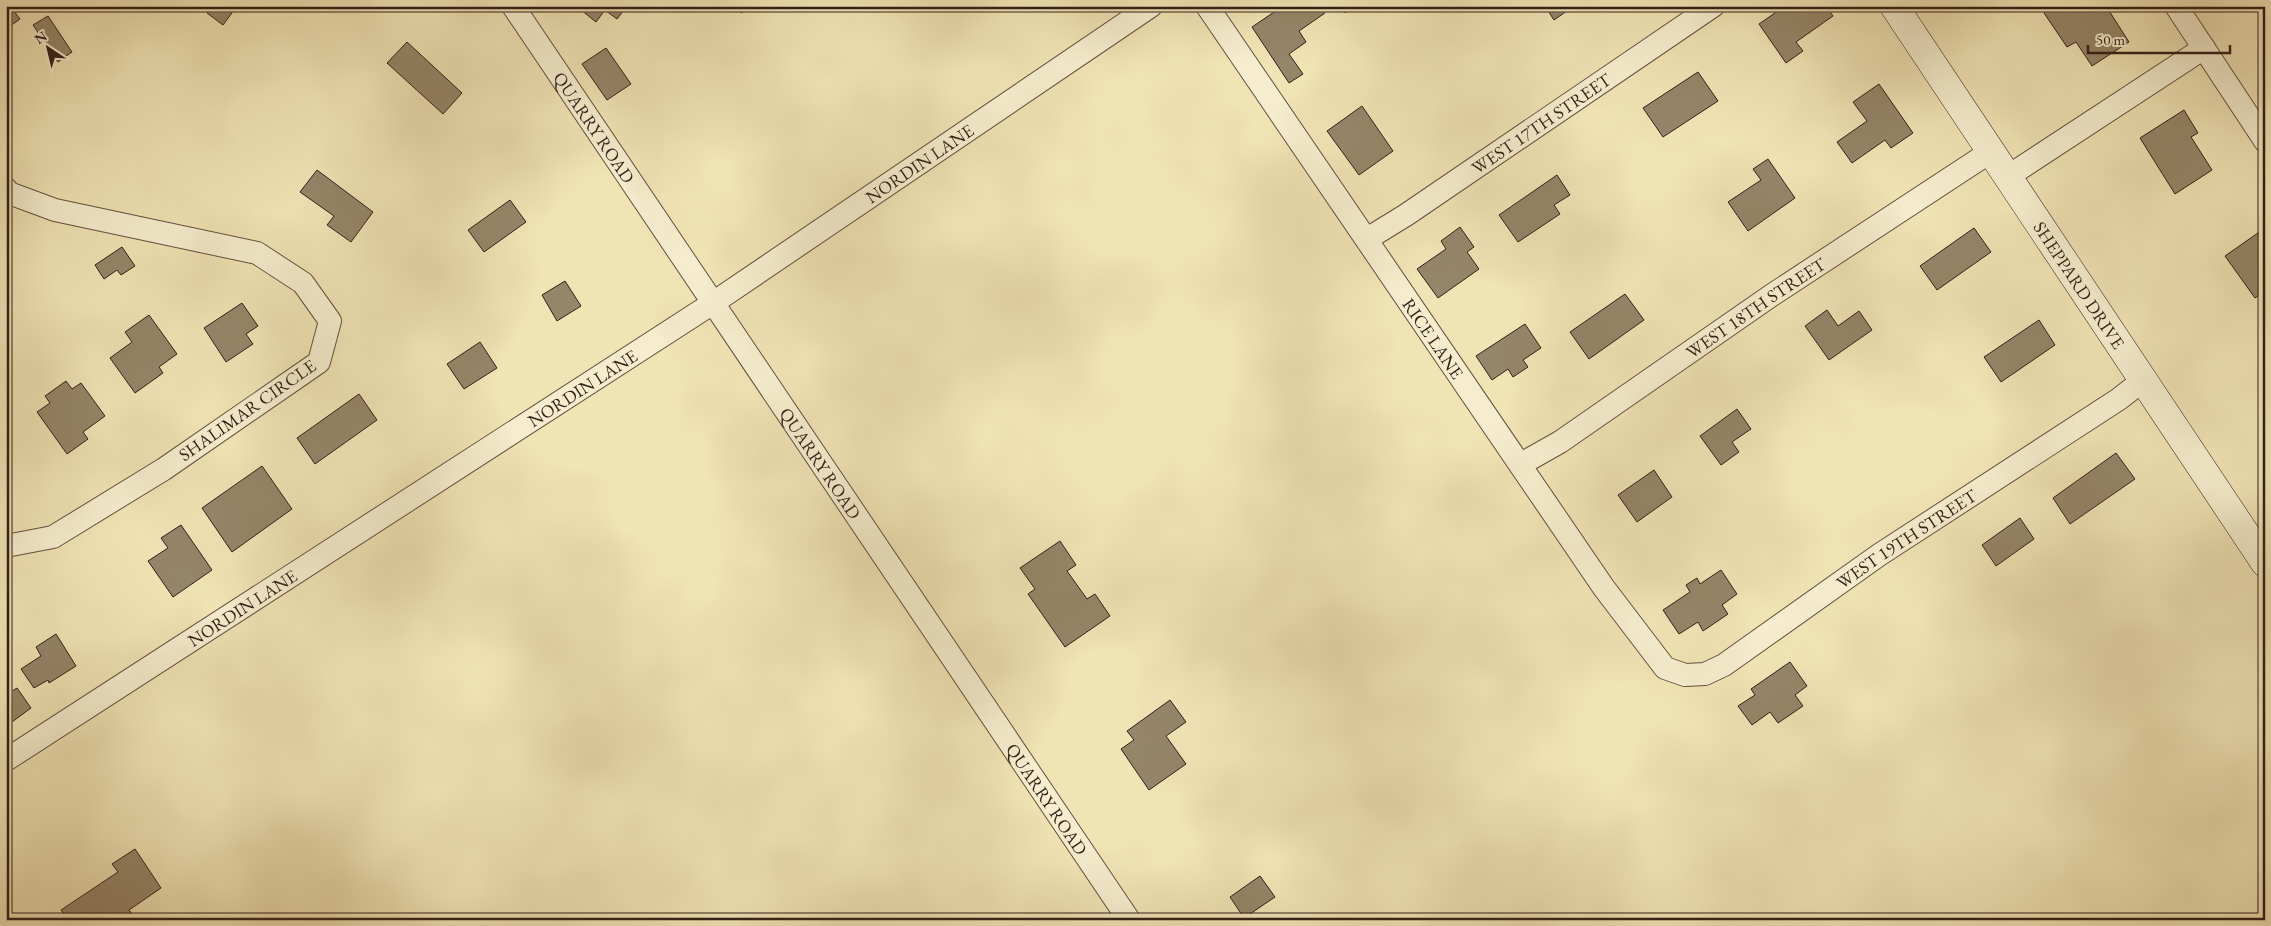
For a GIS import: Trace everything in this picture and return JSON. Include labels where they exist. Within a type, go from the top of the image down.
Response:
[{"type":"street","name":"QUARRY ROAD","points":[[513,6],[1129,920]]},
{"type":"street","name":"NORDIN LANE","points":[[6,760],[713,302],[1151,6]]},
{"type":"street","name":"RICE LANE","points":[[1207,6],[1604,588],[1665,668]]},
{"type":"street","name":"WEST 17TH STREET","points":[[1367,239],[1406,215],[1713,6]]},
{"type":"street","name":"SHEPPARD DRIVE","points":[[1894,6],[2265,563]]},
{"type":"street","points":[[2176,6],[2265,141]]},
{"type":"street","points":[[2007,177],[2204,48]]},
{"type":"street","name":"WEST 18TH STREET","points":[[1521,464],[1560,442],[1772,295],[1990,152]]},
{"type":"street","name":"SHALIMAR CIRCLE","points":[[6,189],[9,193],[55,210],[257,253],[302,283],[330,321],[319,362],[164,469],[53,537],[6,546]]},
{"type":"street","name":"WEST 19TH STREET","points":[[1665,668],[1684,675],[1705,674],[1724,665],[1879,555],[2119,399],[2142,381]]},
{"type":"building","points":[[6,6],[10,6],[20,19],[6,29]]},
{"type":"building","points":[[212,6],[237,6],[223,25],[207,13]]},
{"type":"building","points":[[576,6],[627,6],[617,19],[605,10],[596,22]]},
{"type":"building","points":[[738,6],[755,6],[741,13]]},
{"type":"building","points":[[1283,6],[1321,6],[1325,13],[1299,31],[1306,42],[1289,54],[1303,74],[1289,83],[1252,27]]},
{"type":"building","points":[[1340,6],[1354,6],[1345,13]]},
{"type":"building","points":[[1545,6],[1574,6],[1554,20]]},
{"type":"building","points":[[1785,6],[1826,6],[1833,16],[1796,42],[1803,51],[1786,63],[1759,24]]},
{"type":"building","points":[[2054,6],[2085,6],[2088,11],[2095,6],[2106,6],[2129,42],[2092,66],[2076,42],[2067,47],[2044,13]]},
{"type":"building","points":[[48,16],[72,52],[58,62],[33,25]]},
{"type":"building","points":[[407,42],[462,93],[443,114],[387,63]]},
{"type":"building","points":[[606,48],[631,84],[607,100],[582,64]]},
{"type":"building","points":[[1698,72],[1718,101],[1663,137],[1643,108]]},
{"type":"building","points":[[1879,84],[1913,133],[1891,148],[1885,140],[1852,163],[1837,142],[1867,121],[1853,102]]},
{"type":"building","points":[[1362,106],[1393,151],[1359,175],[1327,131]]},
{"type":"building","points":[[2184,110],[2198,133],[2191,137],[2212,170],[2175,194],[2140,138]]},
{"type":"building","points":[[1768,159],[1795,198],[1748,231],[1728,202],[1761,180],[1753,169]]},
{"type":"building","points":[[317,170],[373,212],[351,242],[327,225],[334,216],[300,192]]},
{"type":"building","points":[[1557,175],[1570,195],[1554,205],[1560,214],[1518,242],[1499,215]]},
{"type":"building","points":[[510,200],[526,222],[484,252],[468,230]]},
{"type":"building","points":[[1460,227],[1474,247],[1467,252],[1479,269],[1438,298],[1417,269],[1446,249],[1441,241]]},
{"type":"building","points":[[1974,228],[1991,252],[1937,290],[1920,266]]},
{"type":"building","points":[[2265,228],[2265,291],[2255,298],[2225,256]]},
{"type":"building","points":[[122,247],[135,266],[121,275],[117,270],[104,279],[95,265]]},
{"type":"building","points":[[565,281],[581,306],[557,321],[542,295]]},
{"type":"building","points":[[1625,294],[1644,320],[1589,359],[1570,332]]},
{"type":"building","points":[[242,303],[258,326],[246,334],[253,344],[226,362],[204,328]]},
{"type":"building","points":[[1827,310],[1838,326],[1859,311],[1872,330],[1829,360],[1805,326]]},
{"type":"building","points":[[149,315],[177,354],[159,367],[163,373],[135,393],[110,358],[132,342],[125,332]]},
{"type":"building","points":[[2039,320],[2055,345],[2001,382],[1984,357]]},
{"type":"building","points":[[1525,324],[1541,348],[1523,360],[1528,367],[1513,377],[1508,369],[1492,380],[1476,356]]},
{"type":"building","points":[[480,342],[497,368],[464,389],[447,364]]},
{"type":"building","points":[[66,381],[72,389],[81,383],[105,416],[83,432],[88,439],[67,454],[37,412],[50,403],[45,396]]},
{"type":"building","points":[[359,394],[377,420],[315,464],[297,438]]},
{"type":"building","points":[[1737,409],[1751,429],[1732,442],[1739,452],[1721,465],[1700,436]]},
{"type":"building","points":[[2116,453],[2135,479],[2070,524],[2053,498]]},
{"type":"building","points":[[262,466],[292,509],[232,552],[202,508]]},
{"type":"building","points":[[1654,470],[1672,497],[1637,522],[1618,495]]},
{"type":"building","points":[[2020,518],[2034,539],[1996,566],[1982,545]]},
{"type":"building","points":[[181,525],[212,570],[173,597],[148,561],[168,548],[161,538]]},
{"type":"building","points":[[1060,541],[1076,565],[1067,571],[1087,599],[1095,594],[1110,616],[1065,647],[1028,594],[1035,589],[1020,568]]},
{"type":"building","points":[[1721,570],[1737,594],[1722,605],[1728,614],[1703,631],[1698,622],[1679,634],[1663,610],[1690,592],[1686,585],[1697,578],[1700,584]]},
{"type":"building","points":[[56,634],[76,666],[49,683],[48,680],[34,688],[21,669],[41,656],[36,647]]},
{"type":"building","points":[[1790,662],[1807,686],[1795,695],[1803,706],[1778,723],[1770,712],[1752,725],[1738,706],[1755,695],[1751,689]]},
{"type":"building","points":[[17,688],[31,708],[12,722],[6,714],[6,695]]},
{"type":"building","points":[[1170,700],[1186,722],[1166,736],[1186,764],[1149,790],[1121,749],[1134,740],[1127,731]]},
{"type":"building","points":[[135,849],[161,888],[129,910],[132,914],[122,920],[68,920],[61,910],[118,872],[112,864]]},
{"type":"building","points":[[1260,876],[1275,897],[1244,918],[1230,897]]}]
